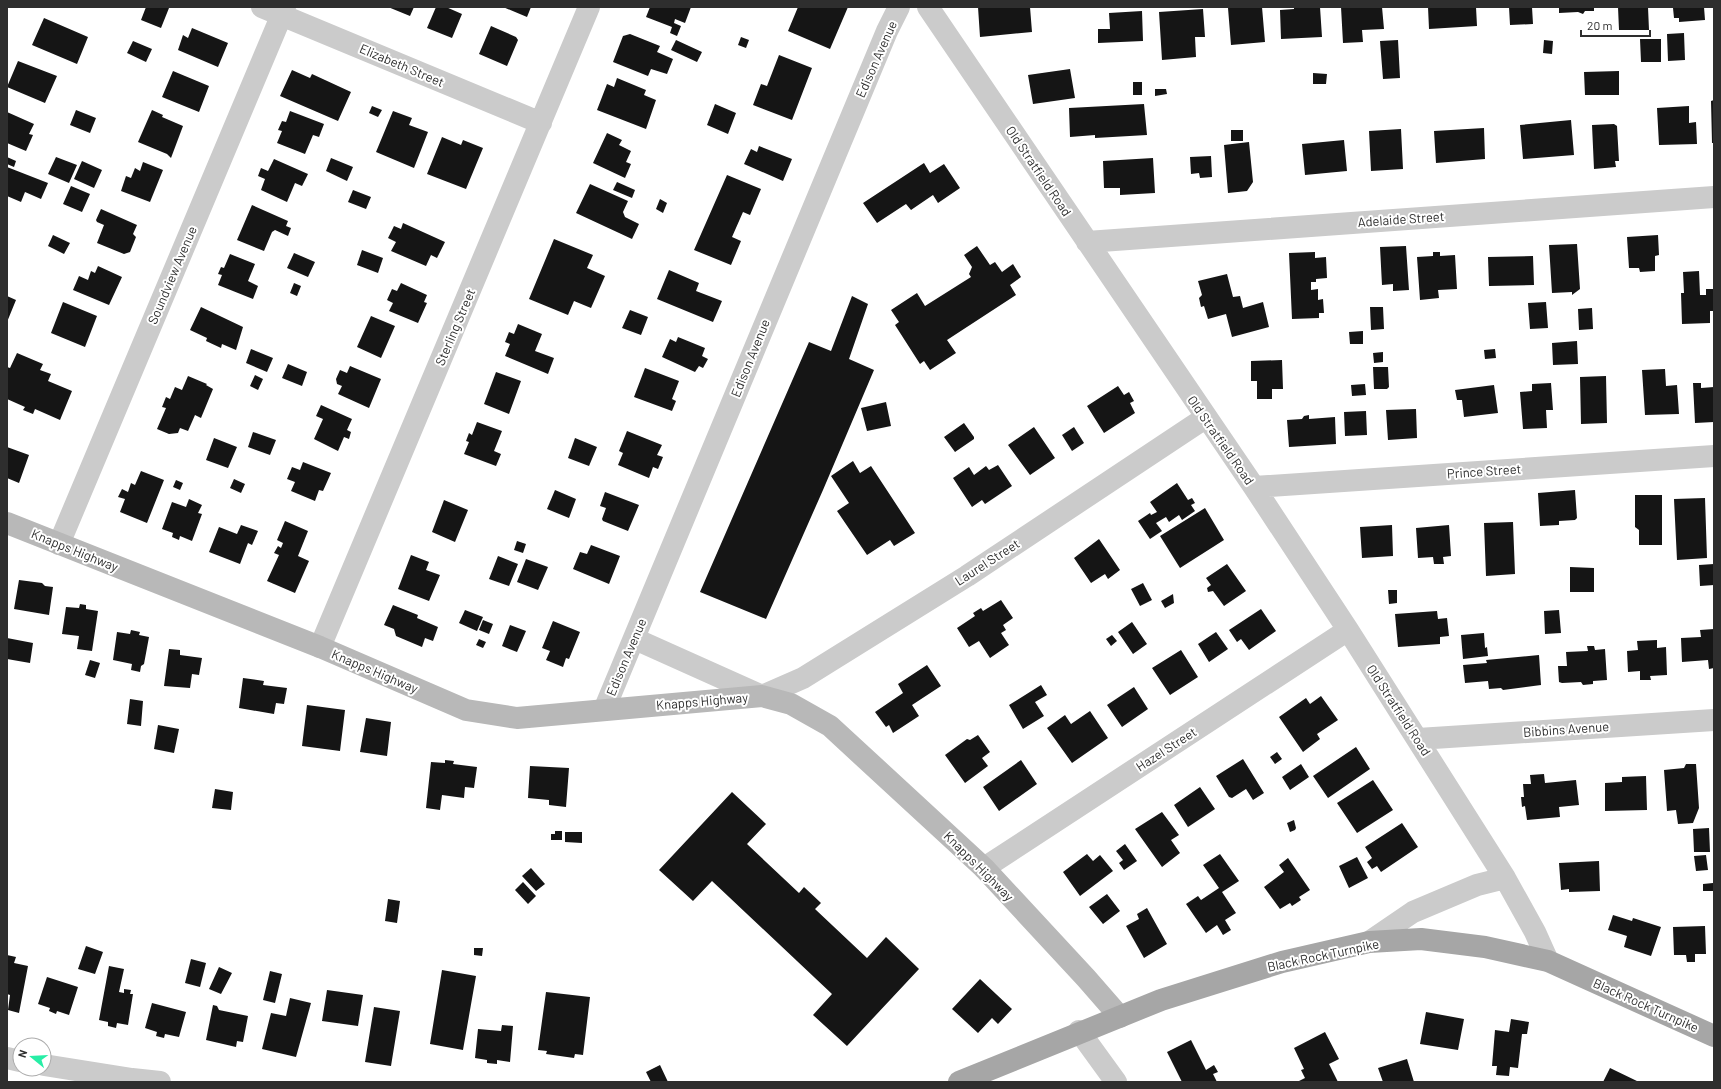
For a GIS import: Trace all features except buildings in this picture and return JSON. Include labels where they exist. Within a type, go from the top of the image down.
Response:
[{"type":"main road","name":"Black Rock Turnpike","points":[[959,1082],[1161,1000],[1282,962],[1369,942],[1421,939],[1485,947],[1548,961],[1714,1036]]},
{"type":"street","name":"Sterling Street","points":[[320,647],[589,7]]},
{"type":"street","name":"Edison Avenue","points":[[604,710],[635,639],[806,221],[887,31],[899,7]]},
{"type":"street","name":"Old Stratfield Road","points":[[928,7],[1254,487],[1348,630],[1505,878],[1535,932],[1548,961]]},
{"type":"street","name":"Elizabeth Street","points":[[276,10],[541,123]]},
{"type":"street","name":"Soundview Avenue","points":[[59,544],[276,10]]},
{"type":"street","name":"Adelaide Street","points":[[1087,242],[1714,196]]},
{"type":"street","name":"Laurel Street","points":[[762,696],[803,678],[967,576],[1206,418]]},
{"type":"street","name":"Prince Street","points":[[1254,487],[1714,456]]},
{"type":"street","name":"Knapps Highway","points":[[7,523],[320,647],[466,710],[517,718],[762,696]]},
{"type":"street","name":"Hazel Street","points":[[984,868],[1348,630]]},
{"type":"street","name":"Knapps Highway","points":[[635,639],[762,696],[791,704],[830,726],[984,868],[1120,1017]]},
{"type":"street","name":"Bibbins Avenue","points":[[1418,739],[1714,720]]},
{"type":"street","points":[[1369,942],[1413,912],[1477,884],[1505,878]]},
{"type":"street","points":[[1079,1032],[1116,1082]]},
{"type":"street","points":[[52,1065],[132,1079],[160,1082]]}]
